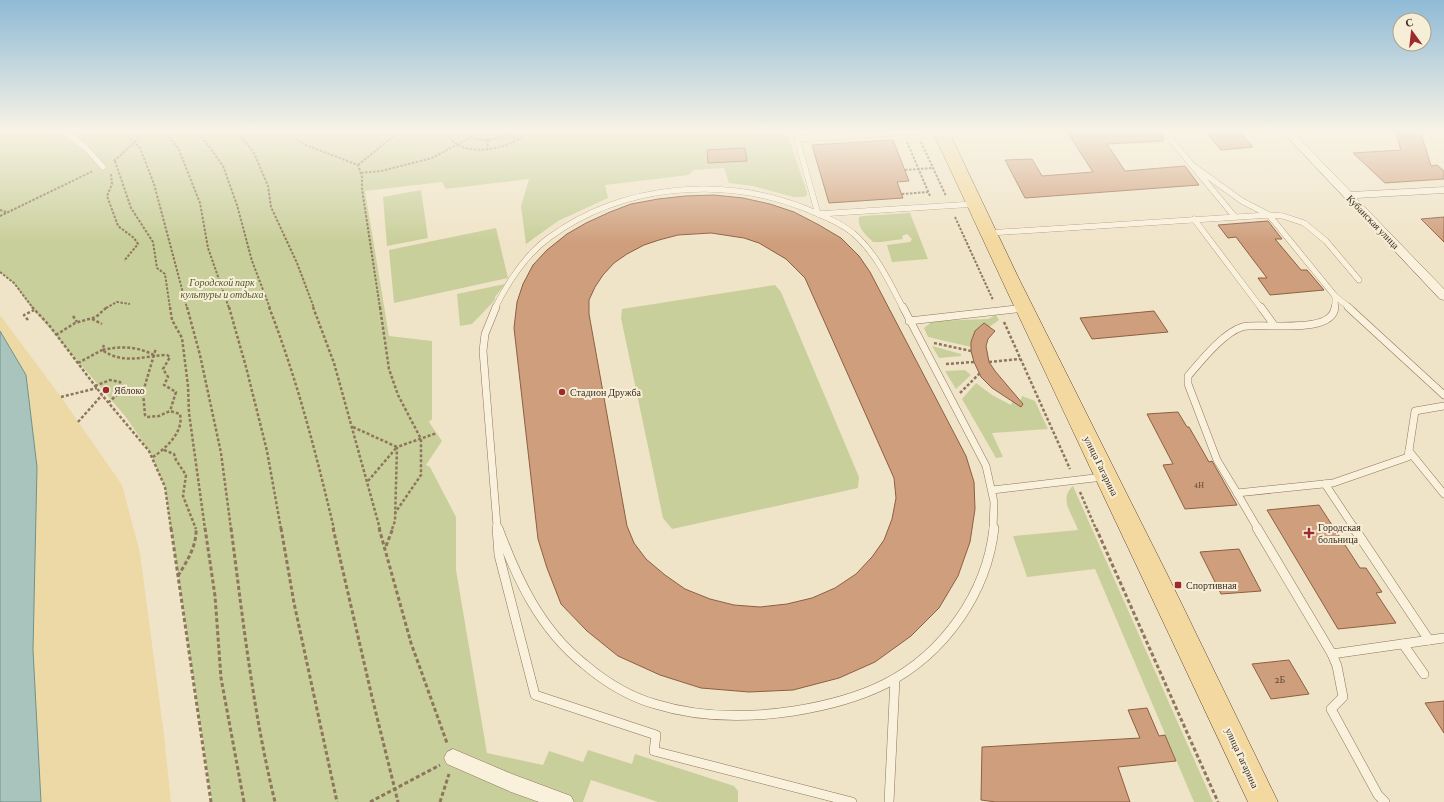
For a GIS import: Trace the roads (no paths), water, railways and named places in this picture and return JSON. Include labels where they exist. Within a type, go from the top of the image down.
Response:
[{"type":"main road","name":"улица Гагарина","points":[[957,167],[1263,802]]},
{"type":"street","name":"Кубанская улица","points":[[1322,167],[1444,296]]},
{"type":"street","points":[[1348,195],[1444,190]]},
{"type":"street","points":[[450,751],[511,783],[565,802]]},
{"type":"lane","points":[[805,167],[818,214]]},
{"type":"lane","points":[[1194,167],[1235,217]]},
{"type":"lane","points":[[1195,167],[1238,198],[1269,215],[1336,296],[1364,320],[1444,395]]},
{"type":"lane","points":[[497,526],[511,565],[546,627],[580,662],[619,688],[654,704],[694,713],[748,716],[802,710],[853,698],[895,679],[927,656],[948,633],[981,582],[989,558],[993,534],[995,512],[992,490],[986,466],[881,266],[865,245],[851,232],[818,214],[788,201],[764,195],[692,189],[664,192],[616,202],[563,227],[537,248],[517,271],[496,305],[484,340],[499,555],[535,695],[656,735],[654,751],[852,802]]},
{"type":"lane","points":[[818,214],[975,204]]},
{"type":"lane","points":[[988,232],[1269,215],[1294,218],[1314,230],[1326,241],[1359,280]]},
{"type":"lane","points":[[1194,220],[1274,325]]},
{"type":"lane","points":[[1336,296],[1337,305],[1335,311],[1327,319],[1316,324],[1301,326],[1259,325],[1242,327],[1230,333],[1188,376],[1188,384],[1217,460],[1332,654],[1337,666],[1343,697],[1330,709],[1378,795],[1385,802]]},
{"type":"lane","points":[[909,321],[1024,308]]},
{"type":"lane","points":[[1237,493],[1333,483],[1408,457],[1415,411],[1444,406]]},
{"type":"lane","points":[[1409,451],[1444,494]]},
{"type":"lane","points":[[992,490],[1107,477]]},
{"type":"lane","points":[[1325,484],[1429,640]]},
{"type":"lane","points":[[1332,654],[1444,638]]},
{"type":"lane","points":[[1403,644],[1424,674]]},
{"type":"lane","points":[[889,802],[895,679]]},
{"type":"water","points":[[0,331],[26,375],[37,467],[33,650],[41,802],[0,802]]},
{"type":"place","name":"Яблоко","points":[[106,390]]},
{"type":"place","name":"Стадион Дружба","points":[[562,392]]},
{"type":"place","name":"Городская больница","points":[[1309,533]]},
{"type":"place","name":"Спортивная","points":[[1178,585]]},
{"type":"park label","name":"Городской парк культуры и отдыха","points":[[222,288]]}]
